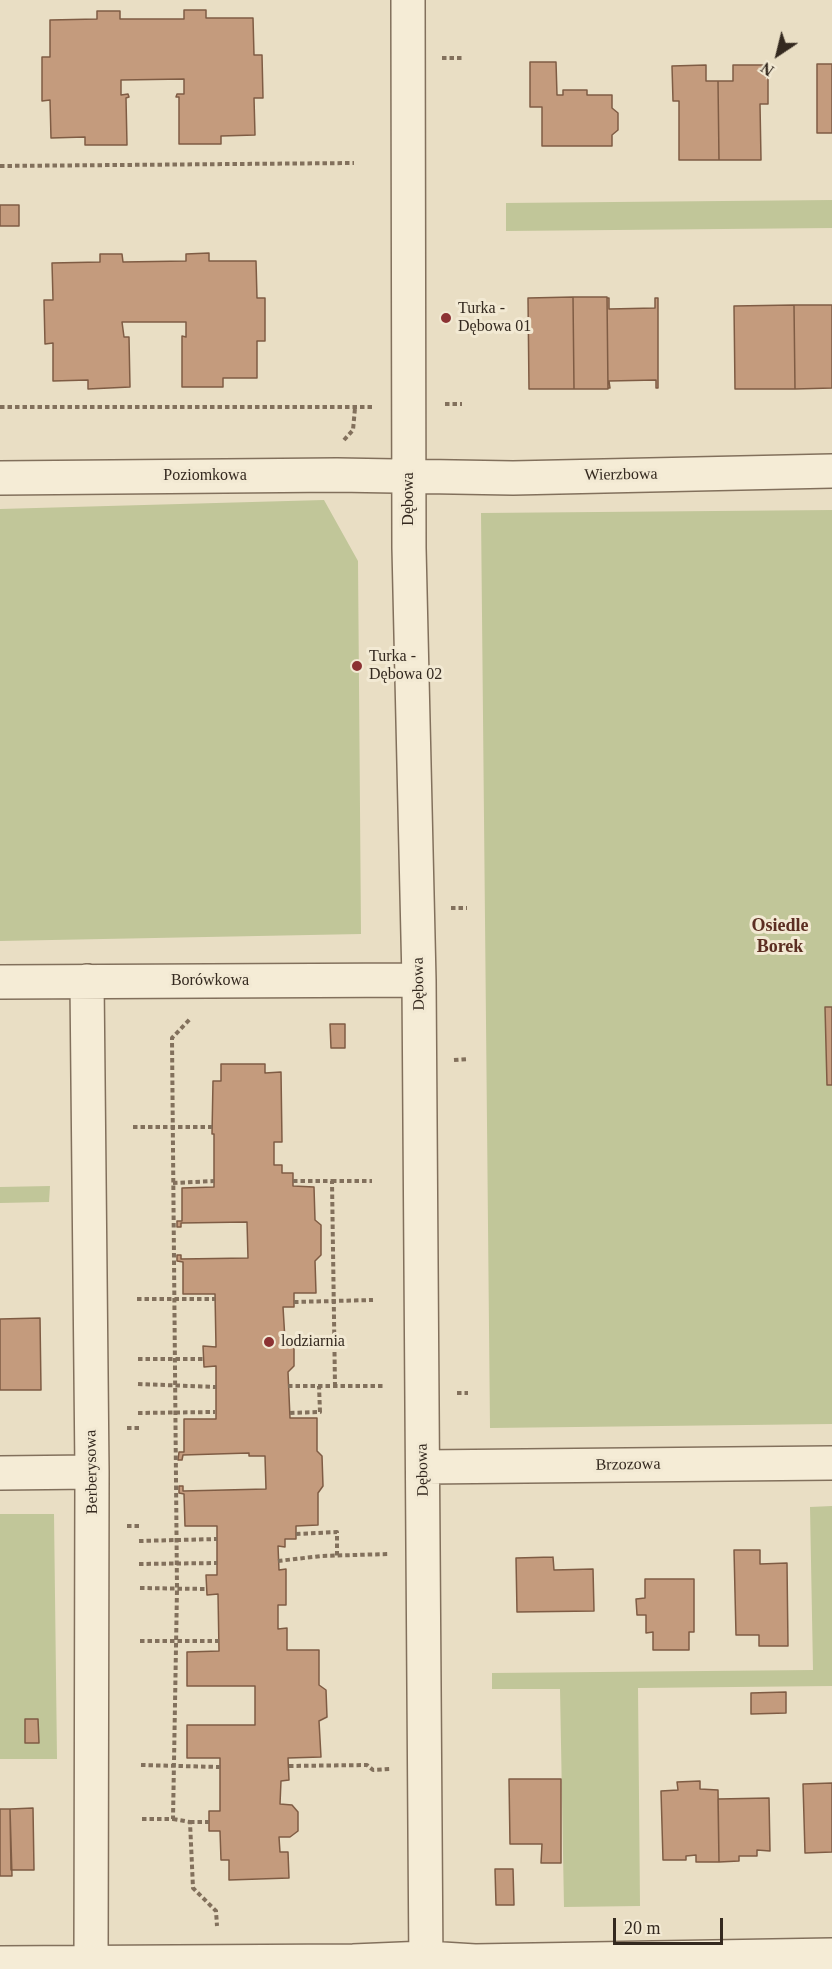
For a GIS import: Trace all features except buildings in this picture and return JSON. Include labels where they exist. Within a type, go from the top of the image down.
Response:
[{"type":"street","name":"Dębowa","points":[[408,0],[410,572],[419,980],[426,1963]]},
{"type":"street","name":"Wierzbowa","points":[[410,476],[513,478],[832,471]]},
{"type":"street","name":"Poziomkowa","points":[[0,478],[410,476]]},
{"type":"street","name":"Borówkowa","points":[[0,982],[419,980]]},
{"type":"street","name":"Berberysowa","points":[[87,981],[92,1472],[91,1962]]},
{"type":"street","name":"Brzozowa","points":[[423,1467],[832,1462]]},
{"type":"street","points":[[0,1473],[92,1472]]},
{"type":"street","points":[[0,1963],[354,1961],[426,1963],[832,1955]]},
{"type":"path","points":[[0,166],[354,163]]},
{"type":"path","points":[[0,407],[355,408],[353,430],[340,445]]},
{"type":"path","points":[[173,1819],[177,1539],[172,1038],[197,1011]]},
{"type":"path","points":[[133,1127],[212,1127]]},
{"type":"path","points":[[173,1183],[214,1181]]},
{"type":"path","points":[[293,1181],[372,1181]]},
{"type":"path","points":[[332,1181],[335,1386]]},
{"type":"path","points":[[137,1299],[215,1299]]},
{"type":"path","points":[[294,1302],[373,1300]]},
{"type":"path","points":[[138,1359],[204,1359]]},
{"type":"path","points":[[138,1384],[216,1387]]},
{"type":"path","points":[[288,1386],[383,1386],[395,1394],[468,1393]]},
{"type":"path","points":[[290,1413],[320,1412],[319,1386]]},
{"type":"path","points":[[138,1413],[215,1412]]},
{"type":"path","points":[[296,1534],[337,1532],[337,1556]]},
{"type":"path","points":[[139,1541],[217,1539]]},
{"type":"path","points":[[278,1561],[396,1554]]},
{"type":"path","points":[[139,1564],[217,1563]]},
{"type":"path","points":[[140,1588],[207,1590]]},
{"type":"path","points":[[140,1641],[219,1641]]},
{"type":"path","points":[[141,1765],[220,1767]]},
{"type":"path","points":[[289,1766],[367,1765],[373,1770],[393,1769]]},
{"type":"path","points":[[142,1819],[209,1822]]},
{"type":"path","points":[[190,1822],[193,1888],[216,1911],[218,1934]]},
{"type":"green space","points":[[832,200],[832,228],[506,231],[506,203]]},
{"type":"green space","points":[[324,500],[358,561],[361,934],[0,941],[0,509]]},
{"type":"green space","points":[[832,510],[832,1424],[490,1428],[481,513]]},
{"type":"green space","points":[[50,1186],[49,1202],[0,1203],[0,1187]]},
{"type":"green space","points":[[832,1506],[832,1686],[638,1688],[640,1906],[564,1907],[560,1689],[492,1689],[492,1673],[813,1670],[810,1507]]},
{"type":"green space","points":[[0,1514],[54,1514],[57,1759],[0,1759]]},
{"type":"place","name":"Turka - Dębowa 01","points":[[446,318]]},
{"type":"place","name":"Turka - Dębowa 02","points":[[357,666]]},
{"type":"place","name":"lodziarnia","points":[[269,1342]]},
{"type":"district","name":"Osiedle Borek","points":[[780,936]]}]
